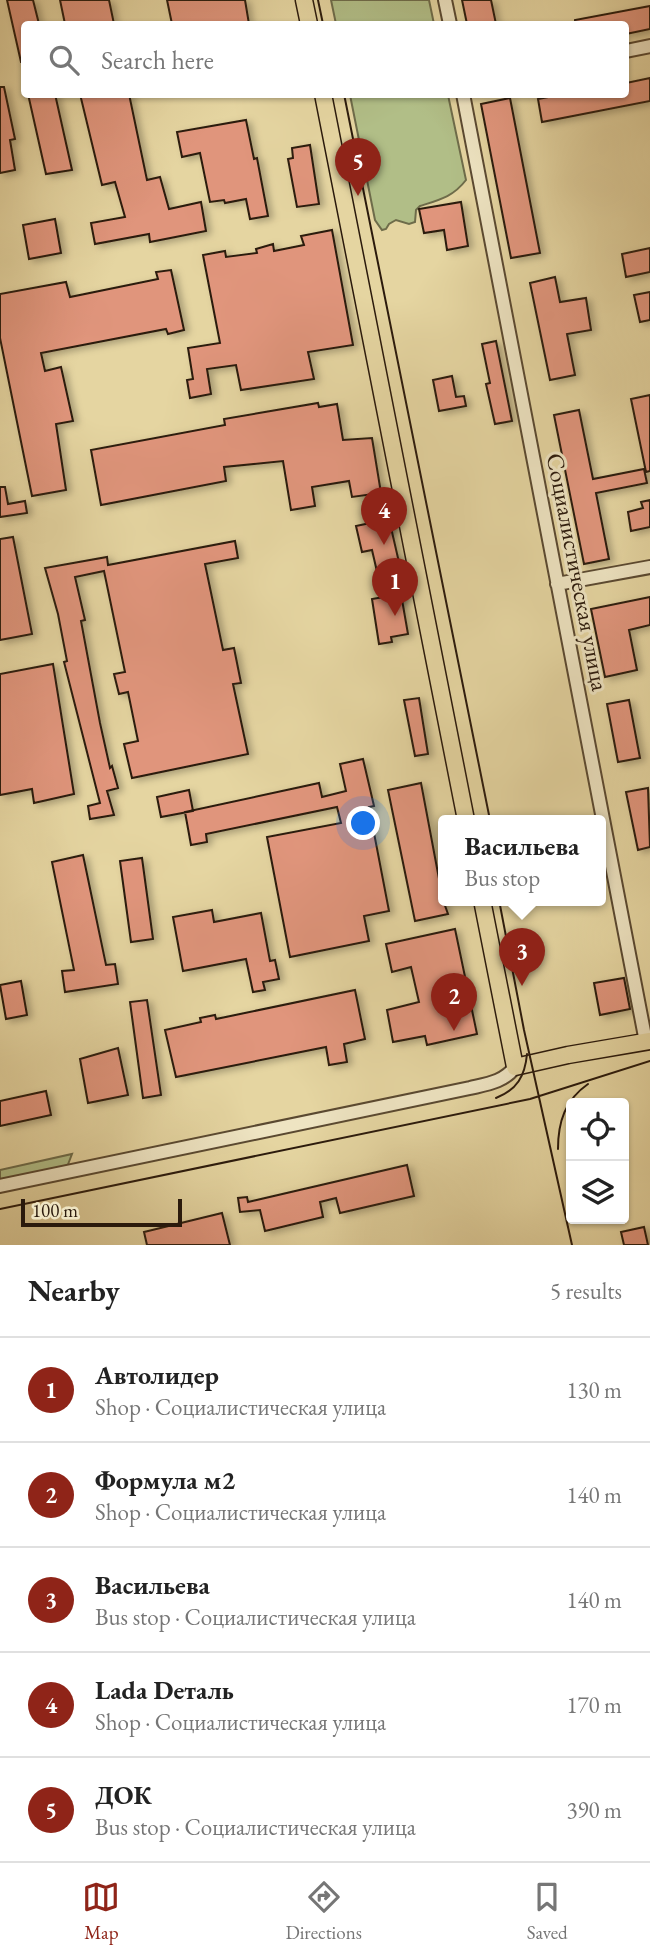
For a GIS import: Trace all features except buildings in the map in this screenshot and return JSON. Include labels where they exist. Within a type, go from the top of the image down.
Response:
[{"type":"main road","points":[[304,0],[308,21]]},
{"type":"main road","points":[[324,98],[465,815]]},
{"type":"main road","points":[[483,906],[515,1067],[648,1041]]},
{"type":"main road","name":"Социалистическая улица","points":[[648,1041],[650,1058]]},
{"type":"street","points":[[445,0],[449,21]]},
{"type":"street","points":[[629,50],[650,46]]},
{"type":"street","name":"Социалистическая улица","points":[[464,98],[603,815]]},
{"type":"street","points":[[557,584],[650,567]]},
{"type":"street","name":"Социалистическая улица","points":[[606,830],[648,1041]]},
{"type":"street","points":[[0,1186],[470,1088],[500,1080],[515,1067]]},
{"type":"green space","points":[[331,0],[429,0],[433,21],[335,21]]},
{"type":"green space","points":[[351,98],[449,98],[466,180],[451,194],[420,206],[416,210],[415,222],[409,224],[396,220],[382,230],[375,220]]},
{"type":"green space","points":[[72,1154],[67,1167],[0,1184],[0,1170]]},
{"type":"tram line","points":[[318,0],[322,21]]},
{"type":"tram line","points":[[345,98],[489,815]]},
{"type":"tram line","points":[[500,906],[524,1030],[572,1245]]},
{"type":"tram line","points":[[496,1098],[519,1081],[527,1054]]},
{"type":"tram line","points":[[0,1209],[530,1099],[650,1061]]},
{"type":"tram line","points":[[558,1149],[564,1112],[568,1104],[588,1084]]},
{"type":"place","name":"ДОК","points":[[358,196]]},
{"type":"place","name":"Lada Dеталь","points":[[384,545]]},
{"type":"place","name":"Автолидер","points":[[395,616]]},
{"type":"place","name":"Васильева","points":[[522,986]]},
{"type":"place","name":"Формула м2","points":[[454,1031]]}]
